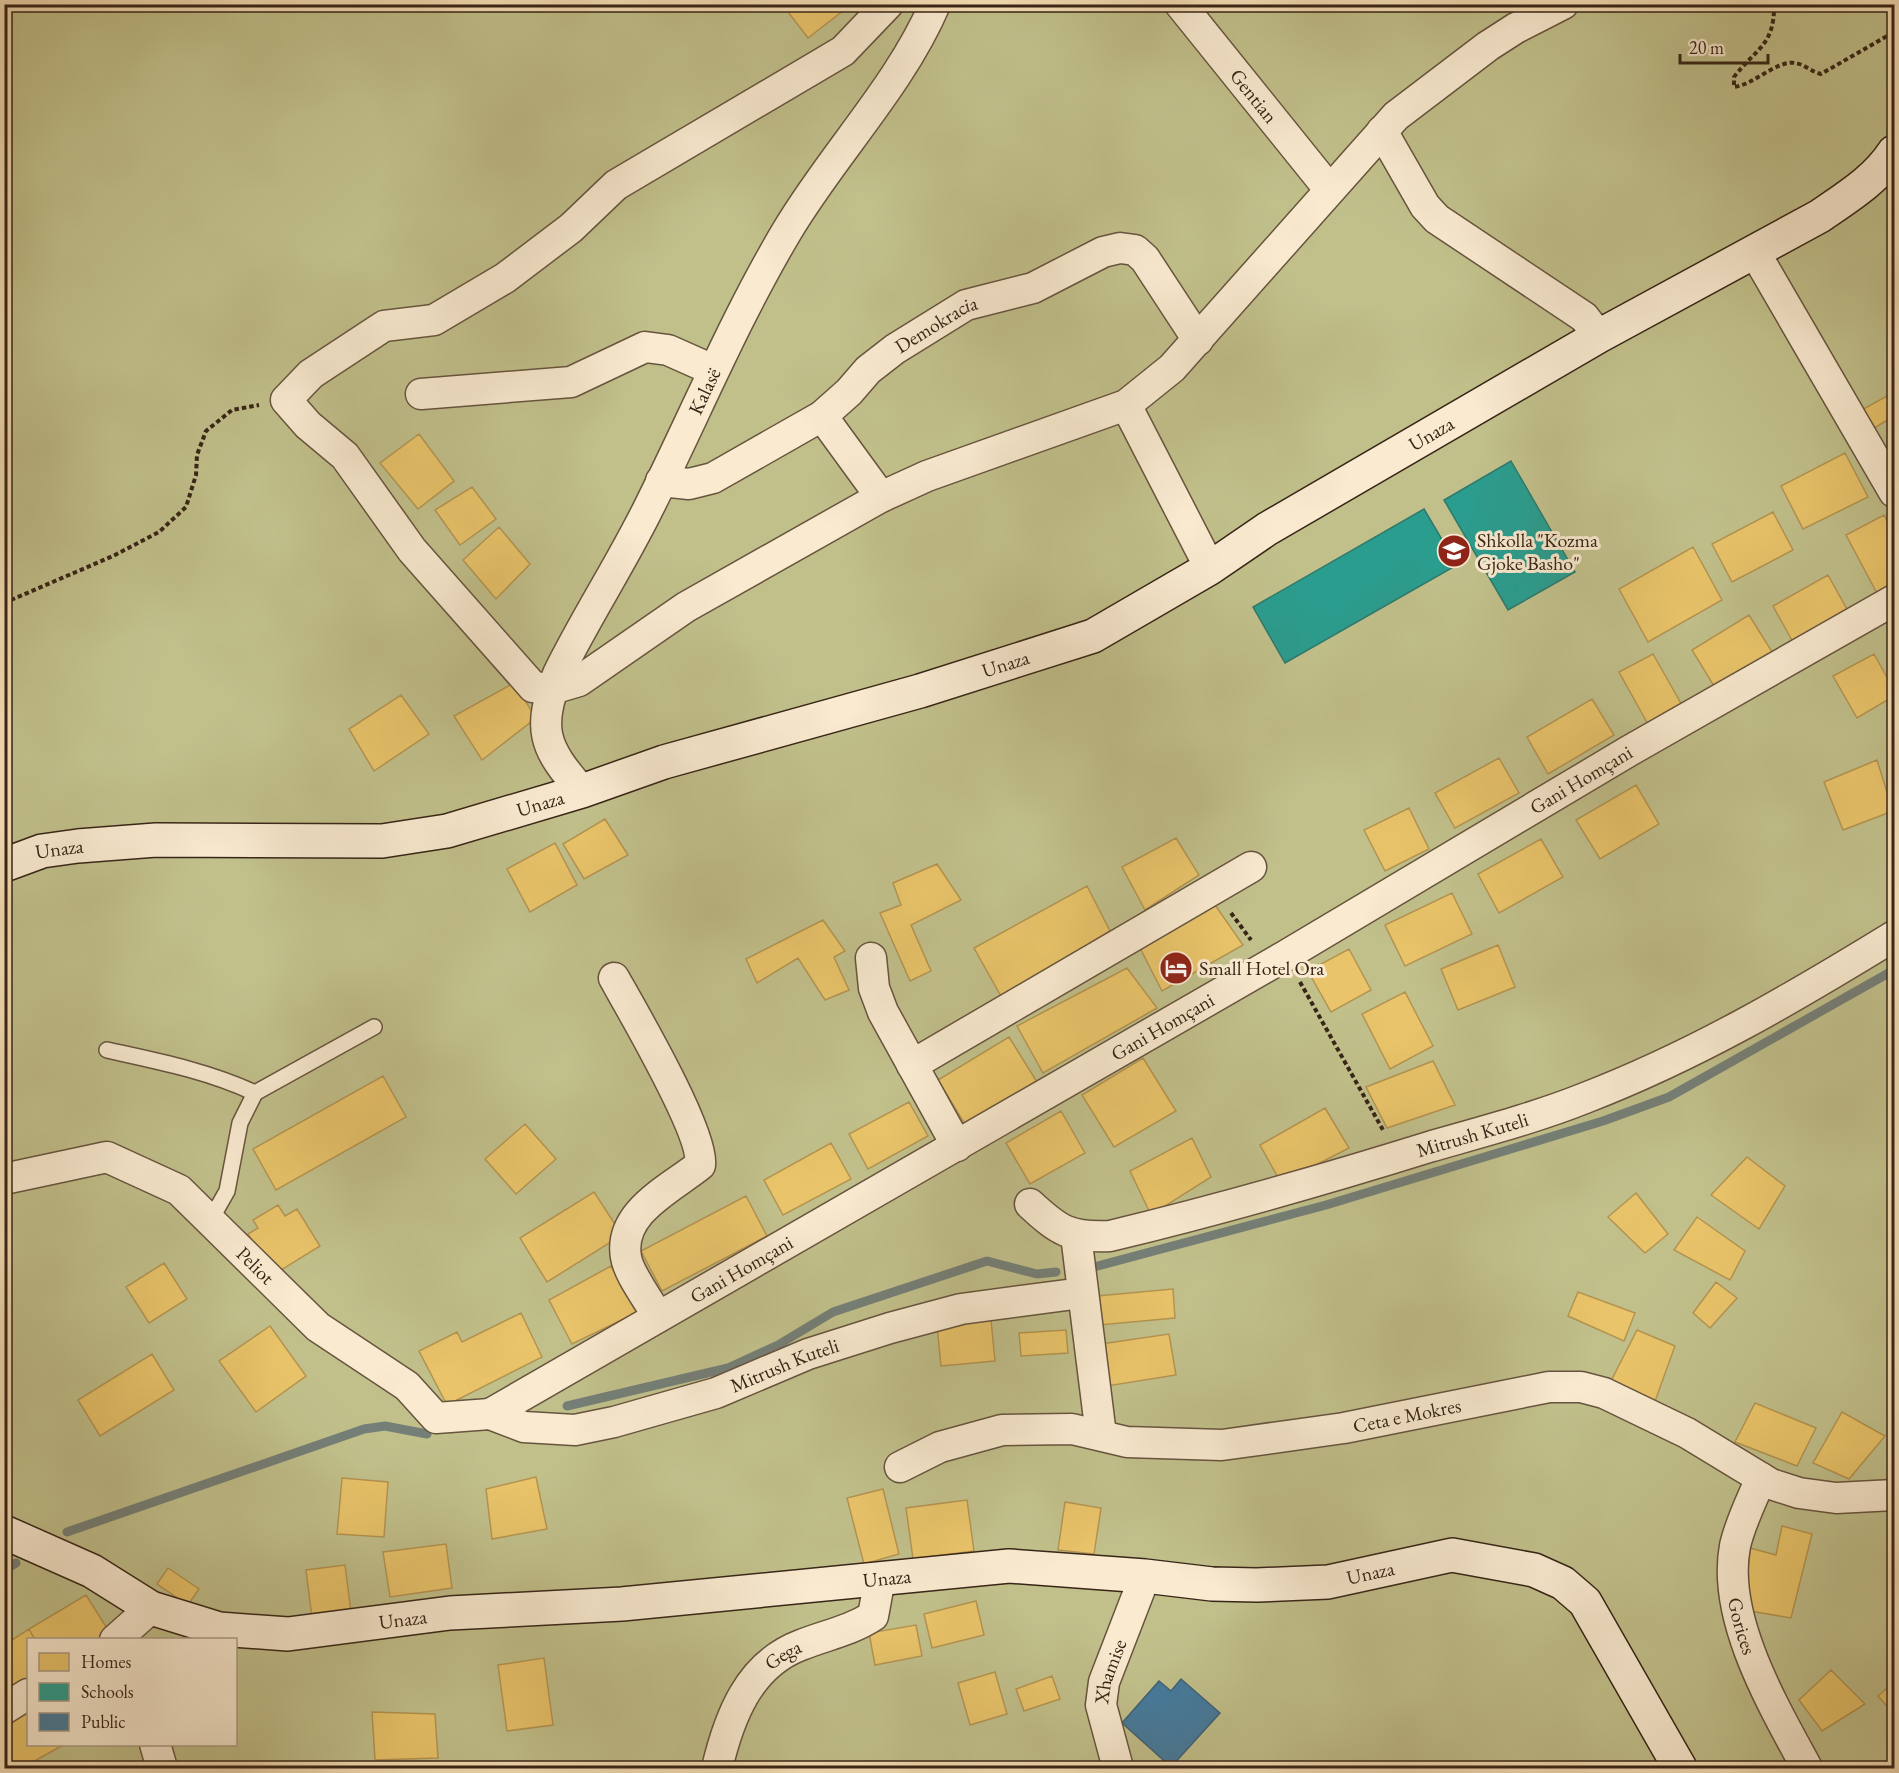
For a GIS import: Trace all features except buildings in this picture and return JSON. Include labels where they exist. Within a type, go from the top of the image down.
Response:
[{"type":"main road","name":"Unaza","points":[[4,865],[42,851],[156,840],[382,841],[447,831],[582,791],[664,762],[921,691],[1093,636],[1210,568],[1267,529],[1599,336],[1820,216],[1853,193],[1886,165],[1894,152]]},
{"type":"main road","name":"Unaza","points":[[4,1532],[92,1571],[150,1624],[288,1634],[450,1613],[622,1604],[797,1589],[880,1578],[1009,1566],[1145,1575],[1212,1584],[1328,1582],[1452,1555],[1534,1570],[1563,1583],[1585,1602],[1680,1768]]},
{"type":"street","points":[[888,4],[843,51],[616,185],[571,228],[505,278],[434,320],[384,326],[311,374],[286,400],[308,425],[345,456],[412,549],[498,646],[523,679],[533,687],[552,689],[579,681],[686,607],[881,496],[927,476],[1126,405],[1172,368],[1329,189],[1403,110],[1488,46],[1516,28],[1563,4]]},
{"type":"street","name":"Kalasë","points":[[582,791],[562,769],[549,746],[544,727],[552,689],[579,631],[632,538],[713,370],[786,232],[820,178],[902,63],[935,4]]},
{"type":"street","name":"Gentian","points":[[1180,4],[1329,189]]},
{"type":"street","points":[[1382,131],[1425,206],[1437,219],[1584,317],[1599,336]]},
{"type":"street","name":"Demokracia","points":[[661,481],[689,484],[713,478],[822,416],[849,393],[868,370],[895,349],[966,305],[1033,288],[1102,252],[1120,248],[1135,250],[1145,259],[1198,339]]},
{"type":"street","points":[[1754,251],[1894,492]]},
{"type":"street","points":[[420,394],[571,382],[645,347],[668,350],[713,370]]},
{"type":"street","points":[[1126,405],[1210,568]]},
{"type":"street","points":[[822,416],[881,496]]},
{"type":"street","name":"Gani Homçani","points":[[490,1414],[1285,956],[1629,751],[1894,600]]},
{"type":"street","points":[[912,1065],[1251,867]]},
{"type":"street","name":"Mitrush Kuteli","points":[[1030,1204],[1065,1233],[1110,1236],[1220,1209],[1398,1157],[1584,1099],[1676,1059],[1772,1011],[1894,936]]},
{"type":"street","points":[[871,958],[874,988],[882,1012],[957,1146]]},
{"type":"street","points":[[614,978],[696,1136],[701,1158],[700,1165],[645,1206],[629,1227],[626,1258],[658,1317]]},
{"type":"street","name":"Peliot","points":[[4,1179],[107,1157],[179,1190],[318,1327],[408,1386],[436,1418],[490,1414]]},
{"type":"street","points":[[1076,1235],[1101,1435]]},
{"type":"street","name":"Mitrush Kuteli","points":[[490,1414],[524,1427],[575,1430],[614,1422],[716,1394],[808,1354],[890,1328],[962,1309],[1082,1293]]},
{"type":"street","name":"Ceta e Mokres","points":[[900,1467],[940,1448],[1002,1430],[1072,1429],[1127,1442],[1222,1445],[1272,1440],[1344,1428],[1549,1387],[1581,1387],[1624,1402],[1687,1433],[1761,1478],[1799,1493],[1836,1498],[1894,1495]]},
{"type":"street","name":"Gorices","points":[[1761,1478],[1735,1546],[1732,1575],[1735,1608],[1770,1699],[1807,1768]]},
{"type":"street","name":"Xhamise","points":[[1118,1768],[1101,1705],[1104,1682],[1145,1575]]},
{"type":"street","name":"Gega","points":[[717,1768],[728,1725],[738,1701],[754,1680],[776,1658],[798,1646],[855,1628],[873,1616],[880,1578]]},
{"type":"street","points":[[119,1638],[150,1624]]},
{"type":"street","points":[[4,1709],[27,1695]]},
{"type":"street","points":[[156,1746],[162,1768]]},
{"type":"lane","points":[[210,1221],[227,1191],[240,1123],[255,1093],[374,1027]]},
{"type":"lane","points":[[107,1050],[182,1067],[230,1081],[255,1093]]},
{"type":"path","points":[[1774,4],[1774,17],[1768,38],[1734,77],[1734,87],[1747,84],[1786,63],[1795,63],[1821,74],[1894,32]]},
{"type":"path","points":[[4,603],[113,556],[159,532],[186,507],[196,475],[197,455],[206,431],[232,410],[286,400]]},
{"type":"path","points":[[1217,886],[1247,939],[1285,956],[1398,1157]]},
{"type":"shaded area","points":[[5,5],[1894,5],[1894,1768],[5,1768]]},
{"type":"waterway","points":[[1090,1268],[1326,1205],[1603,1121],[1669,1097],[1894,970]]},
{"type":"waterway","points":[[567,1406],[728,1368],[778,1345],[833,1312],[987,1261],[1037,1274],[1056,1272]]},
{"type":"waterway","points":[[67,1532],[364,1429],[385,1426],[427,1434]]},
{"type":"waterway","points":[[4,1570],[16,1563]]},
{"type":"place","name":"Shkolla \"Kozma Gjoke Basho\"","points":[[1454,551]]},
{"type":"place","name":"Small Hotel Ora","points":[[1176,968]]}]
